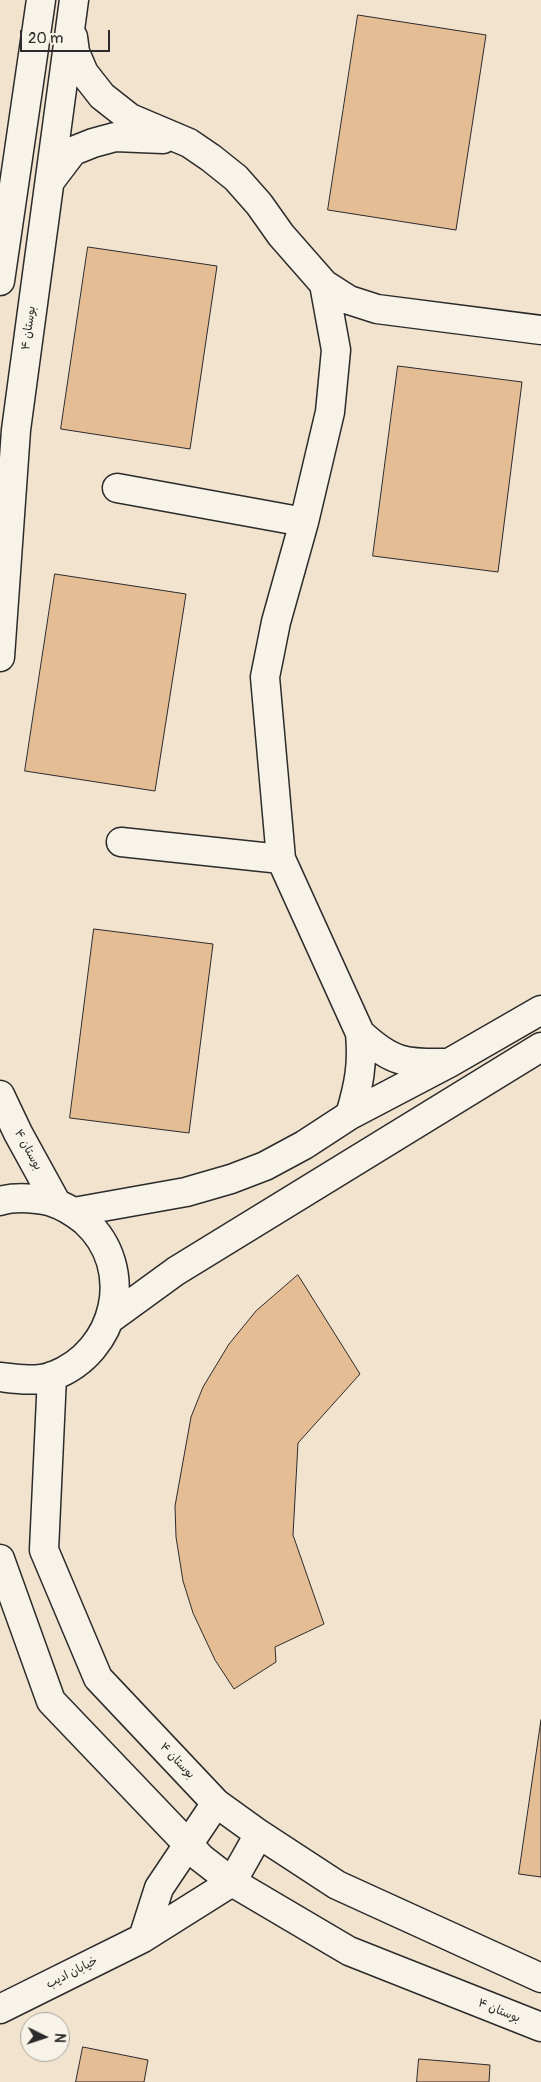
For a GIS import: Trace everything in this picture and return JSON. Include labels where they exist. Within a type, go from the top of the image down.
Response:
[{"type":"street","points":[[0,281],[41,0]]},
{"type":"street","points":[[73,13],[75,52],[84,73],[102,96],[130,118],[189,143],[236,178],[259,204],[303,262],[324,284],[349,300],[377,308],[541,330]]},
{"type":"street","name":"بوستان ۴","points":[[0,657],[16,430],[73,13]]},
{"type":"street","points":[[49,182],[73,151],[93,143],[115,137],[136,137],[189,143]]},
{"type":"street","points":[[324,284],[336,350],[331,403],[304,522],[276,622],[265,677],[281,860],[360,1033],[378,1050],[397,1060],[417,1064],[449,1063]]},
{"type":"street","points":[[117,488],[304,522]]},
{"type":"street","points":[[121,842],[281,860]]},
{"type":"street","points":[[66,1208],[186,1192],[231,1179],[265,1166],[304,1145],[350,1115],[449,1063],[541,1010]]},
{"type":"street","points":[[350,1115],[361,1074],[360,1033]]},
{"type":"street","points":[[110,1319],[176,1271],[541,1046]]},
{"type":"street","name":"بوستان ۴","points":[[0,1095],[18,1133],[66,1208]]},
{"type":"street","points":[[0,1201],[33,1198],[66,1208],[92,1228],[106,1248],[114,1271],[115,1296],[110,1319],[97,1344],[77,1364],[52,1376],[24,1380],[0,1377]]},
{"type":"street","name":"بوستان ۴","points":[[52,1376],[44,1550],[98,1678],[216,1803],[259,1834],[337,1885],[541,1978]]},
{"type":"street","name":"بوستان ۴","points":[[0,1559],[50,1701],[188,1846],[232,1882],[349,1951],[541,2027]]},
{"type":"street","points":[[143,1938],[159,1888],[216,1803]]},
{"type":"street","points":[[232,1882],[259,1834]]},
{"type":"street","name":"خیابان ادیب","points":[[0,2009],[143,1938],[232,1882]]},
{"type":"building","points":[[358,15],[486,35],[456,230],[328,210]]},
{"type":"building","points":[[88,247],[217,266],[190,449],[61,429]]},
{"type":"building","points":[[398,366],[522,382],[498,572],[373,556]]},
{"type":"building","points":[[55,574],[186,594],[155,791],[25,771]]},
{"type":"building","points":[[94,929],[213,944],[189,1133],[70,1118]]},
{"type":"building","points":[[298,1275],[360,1374],[298,1443],[293,1535],[324,1624],[275,1647],[276,1662],[234,1689],[215,1660],[193,1613],[183,1581],[176,1537],[175,1506],[191,1417],[203,1387],[229,1344],[256,1311]]},
{"type":"building","points":[[541,1720],[541,1877],[519,1874]]},
{"type":"building","points":[[83,2047],[148,2060],[144,2082],[76,2082]]},
{"type":"building","points":[[419,2059],[490,2065],[489,2082],[417,2082]]}]
